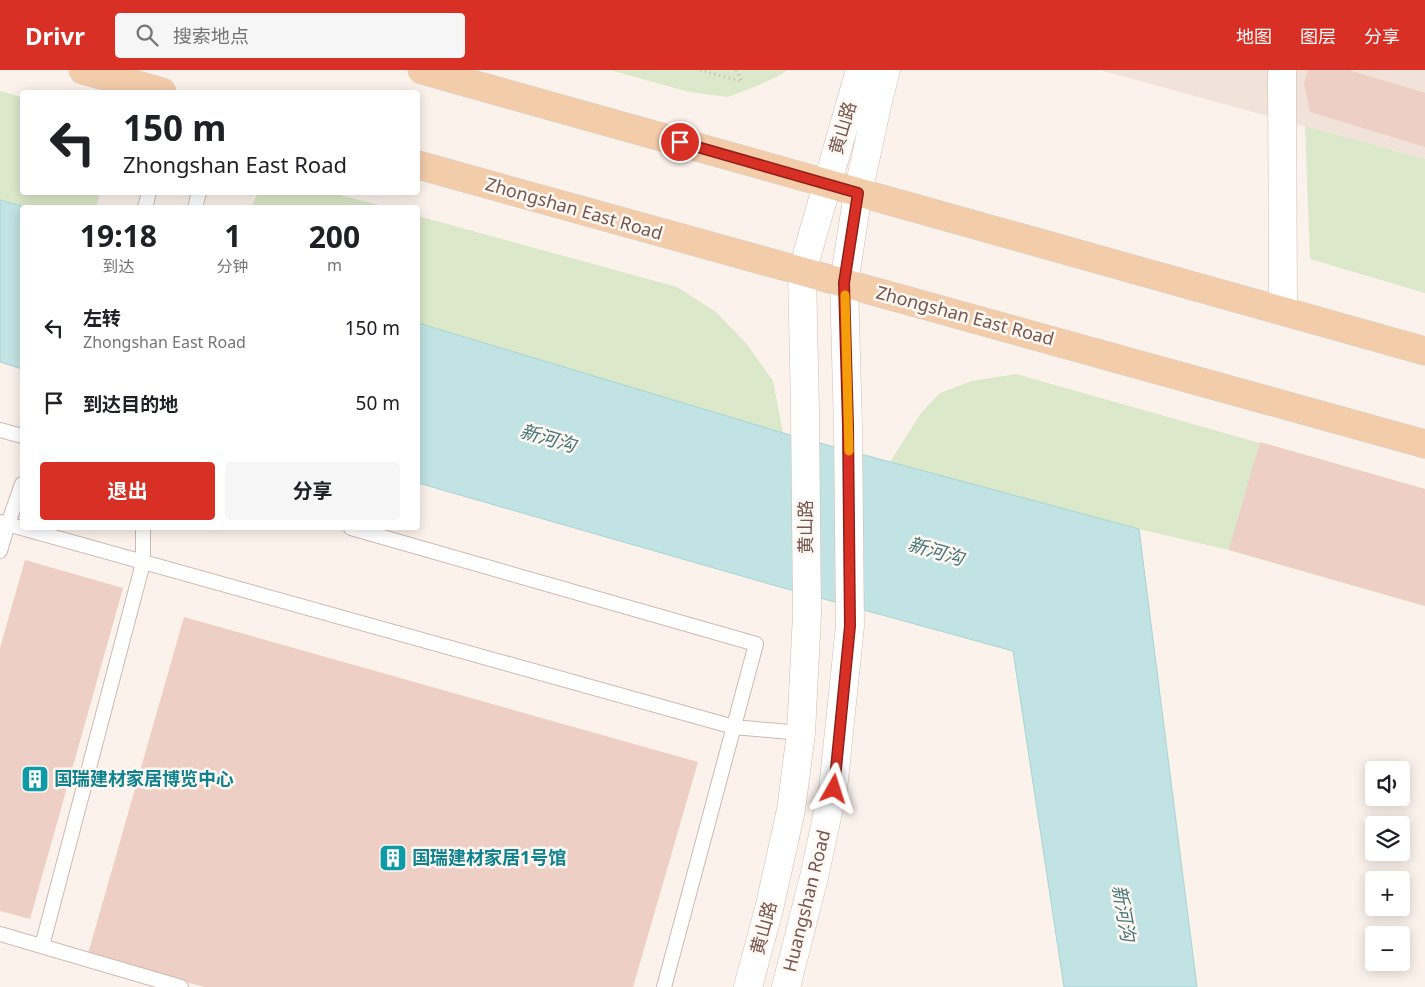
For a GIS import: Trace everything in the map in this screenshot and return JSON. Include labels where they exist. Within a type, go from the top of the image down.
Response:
[{"type":"main road","points":[[83,70],[155,90]]},
{"type":"main road","points":[[422,70],[1425,350]]},
{"type":"main road","name":"Zhongshan East Road","points":[[420,166],[1425,444]]},
{"type":"street","name":"黄山路","points":[[748,987],[770,909],[791,810],[801,732],[807,614],[802,272],[860,70]]},
{"type":"street","name":"Huangshan Road","points":[[786,987],[834,789],[850,626],[844,283],[858,193],[886,70]]},
{"type":"street","points":[[1282,70],[1283,311]]},
{"type":"lane","points":[[0,430],[20,435]]},
{"type":"lane","points":[[0,551],[4,523],[20,488]]},
{"type":"lane","points":[[4,523],[20,528]]},
{"type":"lane","points":[[28,530],[734,727],[801,732]]},
{"type":"lane","points":[[42,946],[143,563],[143,530]]},
{"type":"lane","points":[[358,530],[756,644],[664,987]]},
{"type":"lane","points":[[0,934],[181,987]]},
{"type":"path","points":[[700,70],[743,82],[736,70]]},
{"type":"shaded area","points":[[1100,70],[1425,70],[1425,159],[1282,120]]},
{"type":"green space","points":[[610,70],[787,70],[759,85],[728,97],[689,92]]},
{"type":"green space","points":[[0,91],[20,96],[20,195],[99,195],[97,205],[20,206],[0,200]]},
{"type":"green space","points":[[1305,126],[1425,159],[1425,293],[1310,259]]},
{"type":"green space","points":[[257,195],[340,195],[379,205],[252,205]]},
{"type":"green space","points":[[420,217],[677,287],[716,312],[746,343],[773,381],[783,433],[420,324]]},
{"type":"green space","points":[[1016,374],[1425,490],[1425,606],[1229,550],[1139,529],[890,462],[921,413],[940,393],[972,381]]},
{"type":"water","points":[[0,200],[20,206],[20,368],[0,362]]},
{"type":"water","name":"新河沟","points":[[420,324],[783,433],[1139,529],[1197,987],[1064,987],[1013,651],[773,585],[420,484]]},
{"type":"building","points":[[1308,70],[1349,70],[1425,93],[1425,147],[1310,112],[1304,84]]},
{"type":"building","points":[[1260,442],[1425,489],[1425,606],[1229,550]]},
{"type":"building","name":"国瑞建材家居博览中心","points":[[25,560],[123,588],[30,919],[0,911],[0,648]]},
{"type":"building","name":"国瑞建材家居1号馆","points":[[184,617],[698,762],[633,987],[204,987],[88,954]]},
{"type":"slow traffic","points":[[845,295],[849,451]]},
{"type":"place","name":"国瑞建材家居博览中心","points":[[35,779]]},
{"type":"place","name":"国瑞建材家居1号馆","points":[[393,858]]},
{"type":"route","points":[[680,142],[858,193],[844,283],[850,626],[834,789]]}]
